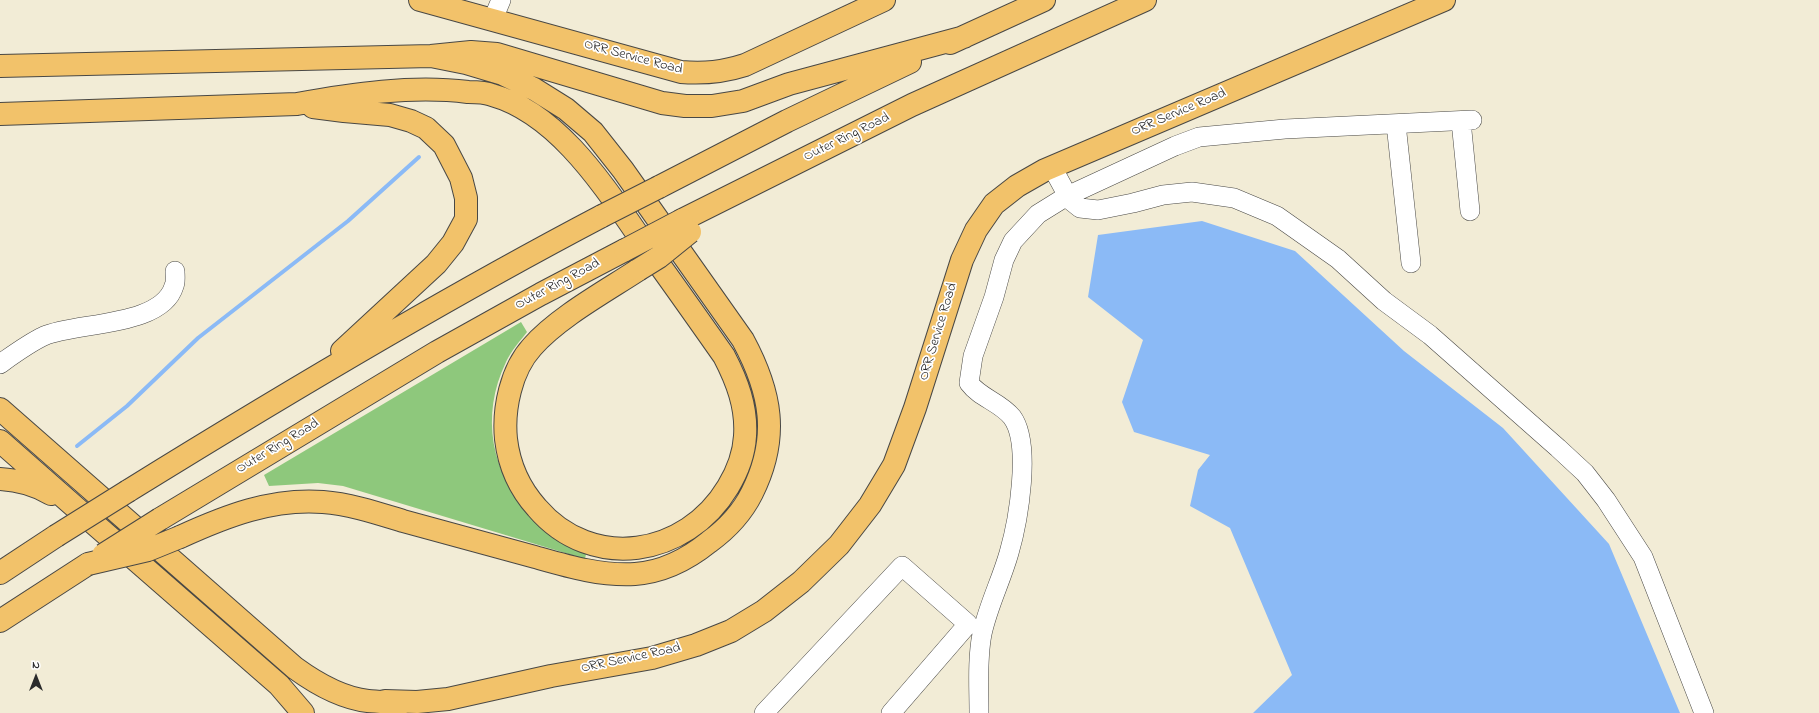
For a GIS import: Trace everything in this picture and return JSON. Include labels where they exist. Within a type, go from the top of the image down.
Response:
[{"type":"main road","name":"ORR Service Road","points":[[420,0],[497,10],[681,72],[704,74],[725,71],[746,64],[884,0]]},
{"type":"main road","points":[[0,573],[128,491],[450,298],[602,216],[793,119],[1044,0]]},
{"type":"main road","name":"Outer Ring Road","points":[[0,621],[160,519],[437,352],[547,290],[625,250],[686,226],[719,201],[912,105],[1144,0]]},
{"type":"main road","name":"ORR Service Road","points":[[479,691],[551,676],[652,658],[696,645],[731,630],[757,615],[801,582],[839,545],[870,505],[894,465],[915,408],[962,260],[976,230],[994,204],[1017,186],[1052,167],[1444,0]]},
{"type":"main road","points":[[1,66],[431,56],[471,52],[497,54],[633,96],[662,103],[685,106],[712,106],[743,101],[789,84],[964,37]]},
{"type":"main road","points":[[88,564],[148,550],[214,522],[250,510],[276,504],[323,502],[361,509],[573,568],[615,574],[636,574],[659,570],[681,562],[701,549],[721,533],[738,515],[750,498],[759,478],[765,459],[768,438],[768,413],[764,388],[755,362],[743,340],[623,170],[592,132],[566,109],[534,89],[503,74],[466,63],[431,56]]},
{"type":"main road","points":[[2,113],[297,104],[345,95],[446,89],[492,94],[534,115],[555,131],[577,152],[599,180],[724,356],[735,377],[742,398],[745,417],[745,438],[741,459],[733,479],[722,497],[709,513],[692,527],[673,538],[650,546],[628,549],[604,547],[582,542],[562,531],[543,516],[527,497],[515,475],[507,452],[505,430],[507,406],[512,383],[521,362],[532,347],[575,311],[638,270],[664,253],[686,226]]},
{"type":"main road","points":[[297,104],[344,111],[390,115],[411,121],[426,128],[444,145],[461,178],[466,198],[466,219],[452,243],[436,264],[312,380]]},
{"type":"main road","points":[[0,409],[295,668],[329,690],[399,705],[412,713]]},
{"type":"main road","points":[[0,441],[279,685],[303,713]]},
{"type":"main road","points":[[0,478],[13,479],[41,488],[83,514]]},
{"type":"main road","points":[[339,713],[351,706],[376,701],[417,702],[448,699],[479,691]]},
{"type":"main road","points":[[446,713],[461,700],[479,691]]},
{"type":"street","points":[[979,713],[979,657],[983,633],[1009,553],[1020,493],[1022,466],[1021,446],[1012,417],[1001,406],[981,394],[969,383],[973,356],[994,297],[1004,260],[1013,241],[1038,214],[1067,196],[1199,137],[1285,129],[1467,121],[1470,211]]},
{"type":"street","points":[[1396,124],[1411,263]]},
{"type":"street","points":[[1052,167],[1067,196],[1080,208],[1098,210],[1162,195],[1192,192],[1234,198],[1278,216],[1338,259],[1384,301],[1430,335],[1585,473],[1606,500],[1643,557],[1704,713]]},
{"type":"street","points":[[0,364],[14,353],[44,336],[69,329],[122,320],[150,311],[163,303],[171,294],[175,285],[175,271]]},
{"type":"street","points":[[764,713],[902,566],[968,624],[891,713]]},
{"type":"green space","points":[[521,322],[527,332],[506,362],[498,382],[493,403],[492,423],[494,443],[499,463],[517,499],[531,516],[560,541],[586,554],[585,559],[343,486],[318,483],[269,486],[264,475]]},
{"type":"water","points":[[1202,221],[1295,251],[1404,351],[1503,428],[1609,544],[1680,713],[1253,713],[1292,675],[1230,528],[1190,506],[1198,470],[1210,455],[1134,432],[1122,402],[1143,340],[1088,297],[1098,235]]},
{"type":"waterway","points":[[77,446],[127,406],[198,338],[348,221],[419,157]]}]
